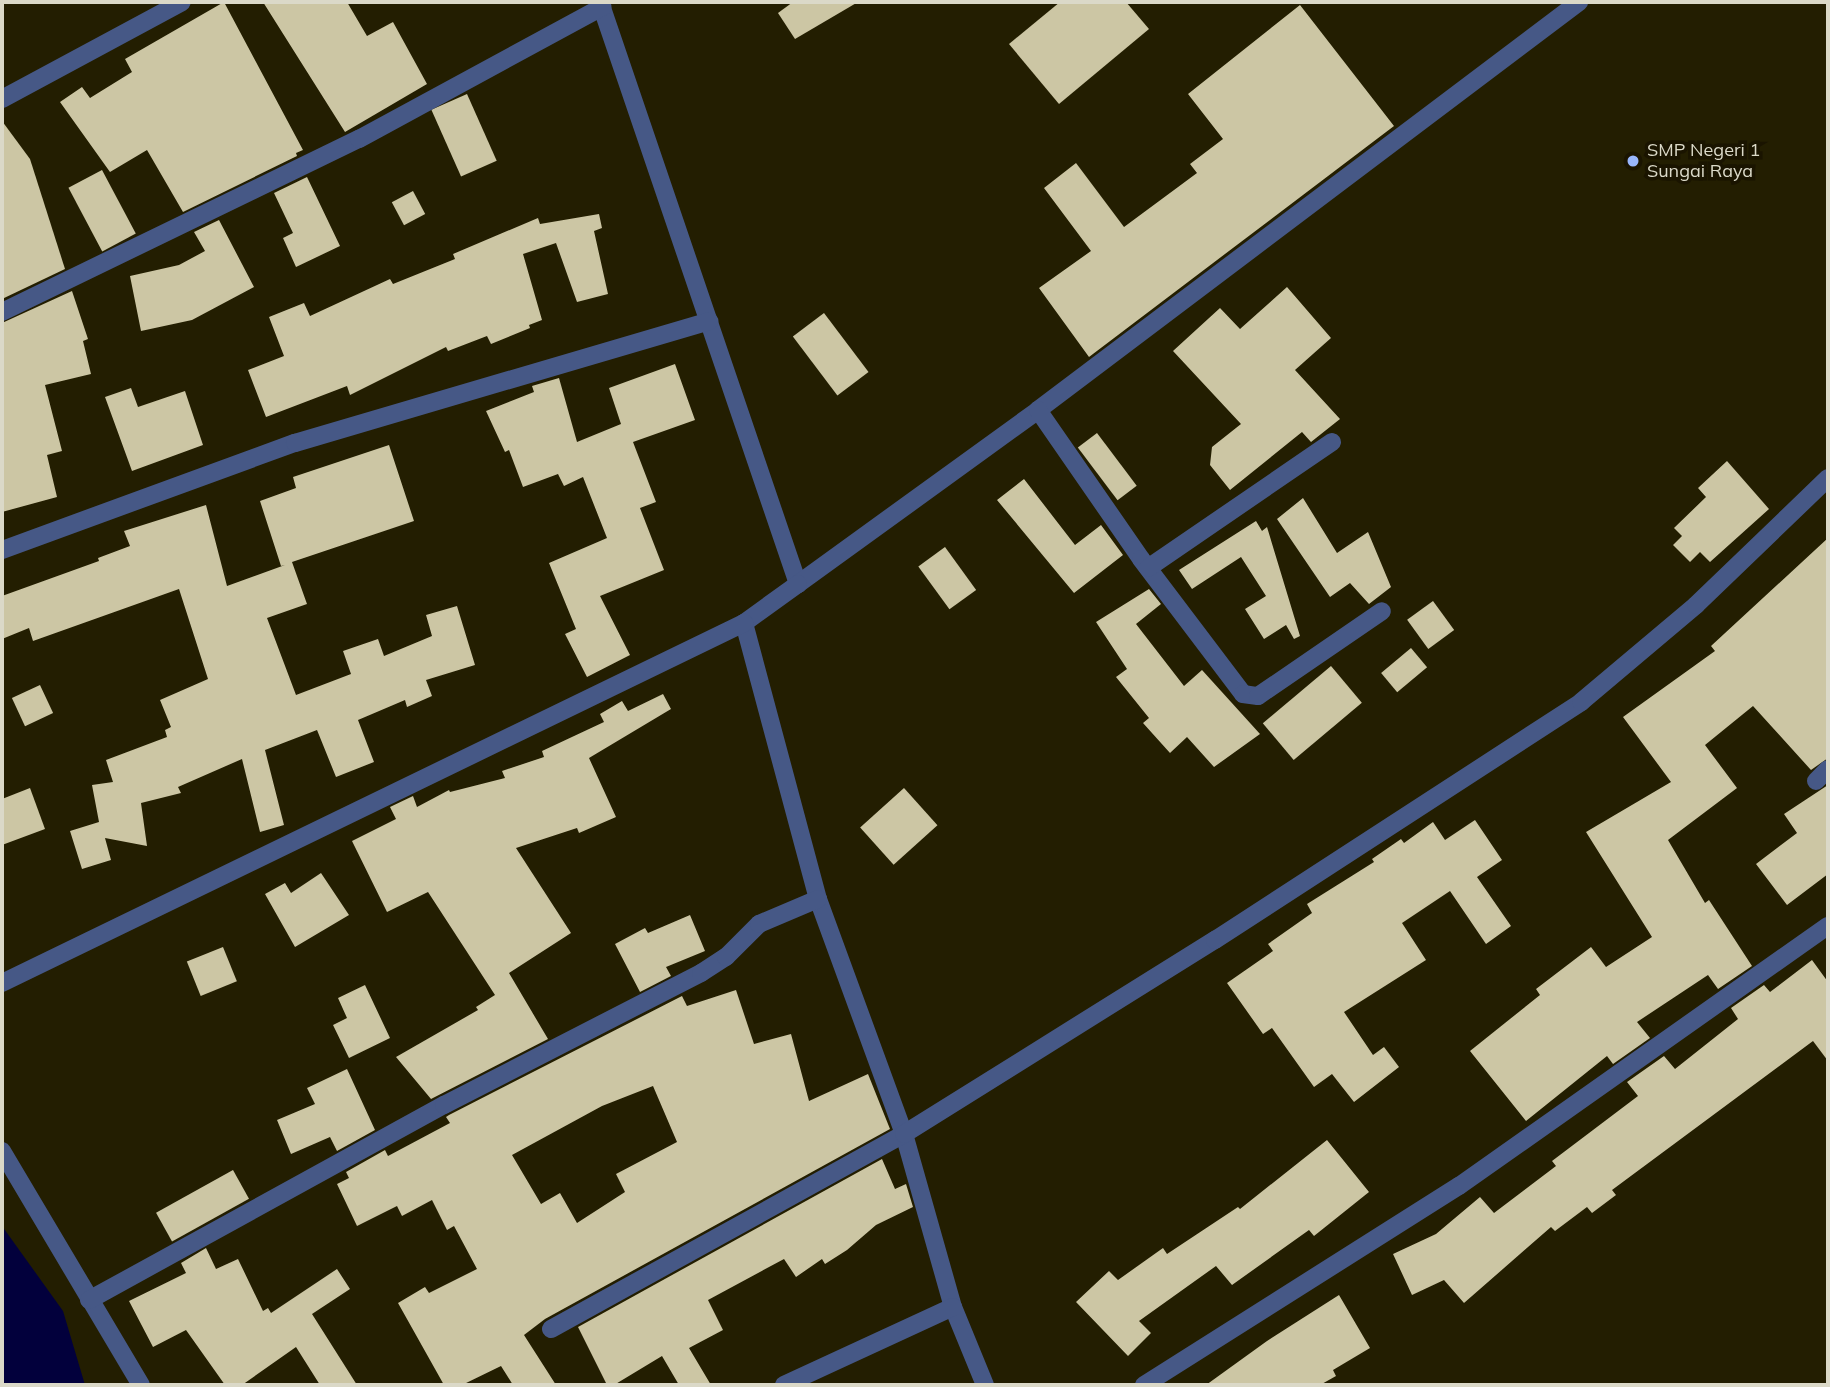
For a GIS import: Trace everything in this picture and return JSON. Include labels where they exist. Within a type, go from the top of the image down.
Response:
[{"type":"street","points":[[2,100],[182,2]]},
{"type":"street","points":[[2,983],[744,623],[1038,410],[1579,2]]},
{"type":"street","points":[[2,312],[359,139],[601,4],[797,584]]},
{"type":"street","points":[[2,550],[295,443],[709,321]]},
{"type":"street","points":[[1038,410],[1148,568],[1237,689],[1250,697],[1258,696],[1382,611]]},
{"type":"street","points":[[1148,568],[1332,442]]},
{"type":"street","points":[[551,1329],[904,1134],[1215,940],[1581,702],[1696,605],[1828,478]]},
{"type":"street","points":[[744,623],[818,899],[904,1134],[953,1307],[985,1385]]},
{"type":"street","points":[[89,1300],[444,1105],[701,973],[726,957],[759,924],[818,899]]},
{"type":"street","points":[[1144,1385],[1459,1186],[1828,926]]},
{"type":"street","points":[[2,1151],[141,1385]]},
{"type":"street","points":[[785,1385],[953,1307]]},
{"type":"shaded area","points":[[2,1226],[63,1311],[85,1385],[2,1385]]},
{"type":"building","points":[[224,2],[303,150],[296,153],[297,156],[183,212],[147,150],[110,172],[60,102],[82,87],[90,98],[132,72],[125,59]]},
{"type":"building","points":[[263,2],[347,2],[367,36],[393,22],[427,84],[345,132]]},
{"type":"building","points":[[793,2],[858,2],[795,39],[778,13]]},
{"type":"building","points":[[1060,2],[1126,2],[1149,29],[1059,104],[1009,44]]},
{"type":"building","points":[[1300,5],[1394,126],[1089,357],[1039,288],[1091,251],[1044,188],[1076,163],[1124,227],[1197,173],[1190,164],[1223,139],[1188,94]]},
{"type":"building","points":[[467,94],[497,161],[461,177],[431,110]]},
{"type":"building","points":[[2,121],[30,159],[65,269],[2,299]]},
{"type":"building","points":[[102,170],[136,234],[102,251],[68,188]]},
{"type":"building","points":[[307,177],[340,246],[296,267],[283,238],[293,233],[274,193]]},
{"type":"building","points":[[413,191],[425,214],[404,225],[392,202]]},
{"type":"building","points":[[599,214],[602,228],[594,231],[608,294],[577,302],[556,243],[523,254],[542,320],[529,325],[530,328],[491,344],[487,336],[448,351],[446,347],[350,395],[347,386],[266,417],[248,370],[284,356],[269,317],[304,303],[310,316],[390,279],[393,284],[455,259],[453,254],[538,218],[540,224]]},
{"type":"building","points":[[219,220],[254,287],[192,320],[141,331],[130,276],[179,265],[205,251],[194,232]]},
{"type":"building","points":[[1287,287],[1331,338],[1295,370],[1340,419],[1311,442],[1302,432],[1230,490],[1210,465],[1212,447],[1241,424],[1173,351],[1220,308],[1240,329]]},
{"type":"building","points":[[72,291],[88,339],[83,341],[91,374],[45,385],[62,451],[47,455],[57,497],[2,512],[2,323]]},
{"type":"building","points":[[824,313],[869,372],[837,396],[793,336]]},
{"type":"building","points":[[675,364],[695,420],[633,442],[656,502],[640,508],[664,570],[600,596],[630,655],[587,677],[565,634],[576,629],[549,563],[607,538],[583,477],[564,486],[558,474],[523,487],[509,450],[505,452],[486,411],[534,392],[532,386],[559,378],[577,442],[621,424],[609,388]]},
{"type":"building","points":[[131,388],[138,407],[185,391],[203,445],[132,471],[105,397]]},
{"type":"building","points":[[1097,433],[1137,486],[1118,500],[1078,447]]},
{"type":"building","points":[[389,445],[414,521],[292,562],[307,604],[267,618],[296,695],[351,674],[343,651],[378,639],[384,656],[432,636],[426,615],[457,606],[475,665],[426,680],[432,696],[407,707],[405,700],[358,720],[374,762],[336,777],[317,730],[265,750],[284,825],[260,832],[242,759],[178,787],[181,793],[141,803],[147,846],[105,838],[111,860],[82,869],[70,831],[99,822],[92,785],[113,782],[106,760],[167,737],[165,730],[171,727],[160,700],[208,679],[179,589],[33,641],[29,628],[2,639],[2,596],[99,561],[98,558],[130,546],[124,531],[206,505],[227,586],[285,565],[281,566],[260,501],[296,488],[293,477]]},
{"type":"building","points":[[1727,461],[1769,509],[1710,562],[1700,552],[1690,562],[1673,545],[1682,536],[1674,528],[1706,497],[1698,488]]},
{"type":"building","points":[[1024,479],[1075,545],[1101,525],[1123,555],[1074,593],[997,500]]},
{"type":"building","points":[[1303,498],[1337,553],[1368,532],[1391,587],[1369,604],[1350,583],[1330,597],[1277,519]]},
{"type":"building","points":[[1256,521],[1262,531],[1267,527],[1300,636],[1294,639],[1286,625],[1264,639],[1245,609],[1266,596],[1241,557],[1192,589],[1179,570]]},
{"type":"building","points":[[1828,538],[1828,758],[1811,770],[1753,706],[1705,745],[1737,788],[1668,840],[1705,903],[1709,900],[1752,966],[1718,989],[1708,975],[1637,1022],[1650,1038],[1613,1064],[1607,1056],[1526,1121],[1470,1051],[1540,995],[1536,989],[1591,947],[1606,967],[1652,937],[1586,832],[1671,782],[1623,717],[1715,651],[1711,646]]},
{"type":"building","points":[[945,547],[976,590],[949,609],[918,566]]},
{"type":"building","points":[[1149,589],[1161,604],[1136,624],[1184,686],[1202,670],[1260,734],[1214,767],[1187,737],[1170,753],[1143,723],[1149,718],[1116,677],[1127,669],[1096,622]]},
{"type":"building","points":[[1433,601],[1454,630],[1428,649],[1407,620]]},
{"type":"building","points":[[1411,648],[1427,667],[1397,692],[1381,673]]},
{"type":"building","points":[[1331,666],[1362,703],[1294,760],[1263,723]]},
{"type":"building","points":[[40,685],[53,713],[25,726],[12,698]]},
{"type":"building","points":[[663,694],[671,709],[589,758],[616,817],[579,833],[577,828],[516,848],[571,933],[509,973],[548,1039],[431,1099],[396,1057],[478,1010],[476,1007],[495,995],[428,892],[387,912],[352,841],[396,819],[390,807],[413,796],[417,807],[449,790],[450,792],[505,778],[502,771],[544,757],[542,751],[604,722],[600,714],[622,701],[628,711]]},
{"type":"building","points":[[1828,785],[1828,874],[1787,905],[1756,864],[1797,833],[1784,814]]},
{"type":"building","points":[[30,788],[45,829],[2,845],[2,799]]},
{"type":"building","points":[[904,788],[937,825],[894,865],[860,827]]},
{"type":"building","points":[[1475,820],[1502,860],[1477,877],[1511,926],[1486,944],[1450,891],[1402,923],[1426,960],[1344,1012],[1373,1055],[1384,1047],[1399,1067],[1354,1102],[1332,1074],[1314,1087],[1272,1028],[1263,1034],[1227,983],[1273,951],[1268,944],[1312,913],[1307,904],[1374,862],[1372,859],[1401,839],[1404,843],[1433,822],[1445,840]]},
{"type":"building","points":[[321,873],[349,915],[295,947],[265,894],[285,883],[291,893]]},
{"type":"building","points":[[690,915],[705,951],[666,967],[671,976],[640,992],[615,944],[645,928],[648,933]]},
{"type":"building","points":[[223,947],[237,981],[201,996],[187,962]]},
{"type":"building","points":[[1812,960],[1828,982],[1828,1061],[1813,1041],[1612,1190],[1616,1195],[1592,1213],[1587,1207],[1555,1231],[1551,1227],[1464,1303],[1444,1280],[1412,1295],[1393,1254],[1436,1234],[1480,1197],[1494,1213],[1556,1166],[1552,1161],[1638,1096],[1627,1082],[1664,1056],[1675,1069],[1738,1019],[1731,1008],[1764,985],[1770,992]]},
{"type":"building","points":[[365,985],[390,1038],[349,1058],[333,1025],[347,1018],[338,998]]},
{"type":"building","points":[[736,990],[754,1044],[791,1034],[809,1101],[868,1074],[890,1129],[545,1319],[524,1335],[556,1385],[513,1385],[501,1366],[462,1385],[444,1385],[398,1303],[425,1287],[429,1293],[477,1269],[454,1226],[447,1230],[432,1200],[402,1216],[397,1206],[357,1226],[337,1184],[349,1178],[346,1172],[385,1150],[388,1156],[450,1123],[446,1117],[449,1115],[682,996],[687,1006]],"holes":[[[653,1086],[677,1142],[616,1174],[625,1192],[577,1223],[560,1193],[541,1204],[512,1155],[602,1106]]]},
{"type":"building","points":[[347,1069],[375,1130],[337,1151],[330,1137],[291,1154],[277,1120],[315,1104],[307,1088]]},
{"type":"building","points":[[1327,1140],[1369,1192],[1314,1236],[1309,1230],[1232,1285],[1216,1266],[1139,1321],[1151,1333],[1128,1356],[1076,1302],[1109,1271],[1118,1280],[1163,1248],[1167,1254],[1238,1207],[1240,1209]]},
{"type":"building","points":[[882,1159],[895,1189],[906,1184],[913,1207],[876,1225],[847,1250],[825,1264],[822,1259],[796,1277],[784,1259],[708,1300],[723,1330],[689,1348],[711,1385],[679,1385],[662,1356],[614,1385],[607,1385],[578,1327]]},
{"type":"building","points":[[233,1170],[249,1199],[172,1242],[156,1213]]},
{"type":"building","points":[[206,1248],[216,1269],[238,1259],[263,1311],[268,1308],[271,1313],[337,1269],[350,1289],[312,1314],[357,1385],[320,1385],[296,1347],[242,1385],[225,1385],[186,1330],[153,1347],[129,1301],[186,1273],[181,1263]]},
{"type":"building","points":[[1339,1295],[1370,1348],[1333,1370],[1336,1376],[1320,1385],[1206,1385],[1267,1341]]},
{"type":"place","name":"SMP Negeri 1 Sungai Raya","points":[[1633,161]]}]
